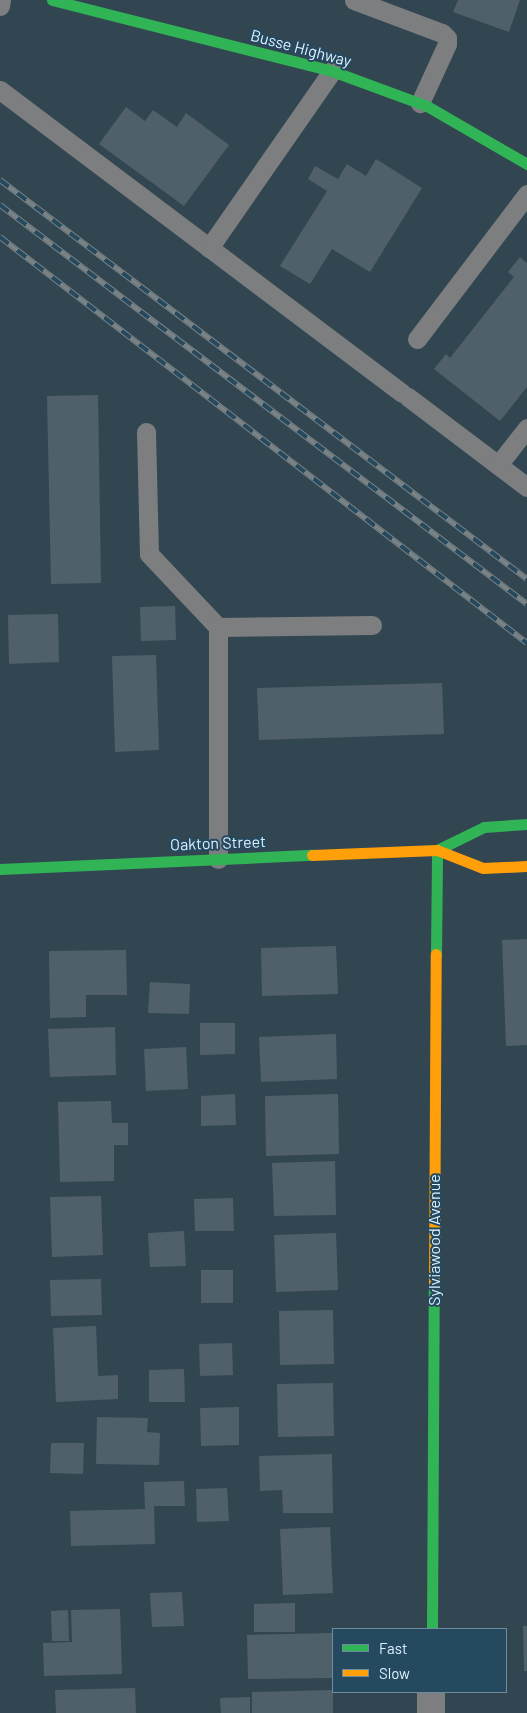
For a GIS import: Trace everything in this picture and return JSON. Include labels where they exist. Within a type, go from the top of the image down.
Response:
[{"type":"main road","name":"Busse Highway","points":[[52,0],[81,4],[332,71],[420,103],[510,152],[527,164]]},
{"type":"main road","name":"Oakton Street","points":[[0,869],[437,850],[484,827],[527,824]]},
{"type":"main road","name":"Oakton Street","points":[[437,850],[483,868],[527,866]]},
{"type":"main road","name":"Sylviawood Avenue","points":[[432,1628],[437,850]]},
{"type":"street","points":[[431,1693],[431,1713]]},
{"type":"lane","points":[[0,6],[1,0]]},
{"type":"lane","points":[[354,0],[442,33],[447,38],[448,44],[420,103]]},
{"type":"lane","points":[[209,248],[332,71]]},
{"type":"lane","points":[[0,90],[527,487]]},
{"type":"lane","points":[[417,338],[527,194]]},
{"type":"lane","points":[[498,465],[527,428]]},
{"type":"lane","points":[[146,432],[149,554],[218,627],[218,859]]},
{"type":"lane","points":[[218,627],[372,625]]},
{"type":"building","points":[[458,0],[520,0],[509,32],[453,12]]},
{"type":"building","points":[[126,107],[145,121],[153,110],[177,127],[186,113],[229,145],[184,206],[99,144]]},
{"type":"building","points":[[376,159],[422,188],[370,272],[332,249],[310,284],[280,266],[327,191],[308,179],[315,166],[338,179],[347,164],[366,176]]},
{"type":"building","points":[[520,257],[527,263],[527,387],[500,421],[434,369],[446,354],[450,358],[514,277],[508,272]]},
{"type":"building","points":[[98,395],[101,583],[51,584],[47,396]]},
{"type":"building","points":[[175,606],[176,640],[141,641],[140,607]]},
{"type":"building","points":[[58,614],[59,662],[9,664],[8,615]]},
{"type":"building","points":[[156,655],[159,750],[115,752],[112,656]]},
{"type":"building","points":[[442,683],[444,734],[259,740],[257,688]]},
{"type":"building","points":[[527,939],[527,1045],[506,1046],[502,940]]},
{"type":"building","points":[[336,946],[338,994],[262,996],[261,948]]},
{"type":"building","points":[[126,950],[127,995],[86,995],[86,1017],[50,1018],[49,951]]},
{"type":"building","points":[[150,982],[190,984],[189,1014],[148,1013]]},
{"type":"building","points":[[200,1023],[235,1023],[235,1054],[200,1055]]},
{"type":"building","points":[[115,1027],[116,1075],[50,1077],[48,1029]]},
{"type":"building","points":[[336,1034],[337,1079],[261,1082],[259,1037]]},
{"type":"building","points":[[186,1047],[188,1089],[146,1091],[144,1049]]},
{"type":"building","points":[[235,1094],[236,1125],[201,1126],[201,1096]]},
{"type":"building","points":[[338,1094],[339,1154],[266,1156],[265,1096]]},
{"type":"building","points":[[111,1101],[112,1123],[128,1123],[128,1145],[114,1145],[114,1181],[60,1182],[58,1102]]},
{"type":"building","points":[[335,1161],[336,1215],[274,1216],[272,1163]]},
{"type":"building","points":[[101,1196],[103,1255],[52,1257],[50,1197]]},
{"type":"building","points":[[233,1198],[234,1231],[195,1231],[194,1199]]},
{"type":"building","points":[[184,1231],[186,1266],[150,1267],[148,1233]]},
{"type":"building","points":[[336,1233],[338,1290],[276,1292],[274,1235]]},
{"type":"building","points":[[201,1270],[233,1270],[233,1303],[201,1303]]},
{"type":"building","points":[[101,1279],[102,1315],[51,1316],[50,1280]]},
{"type":"building","points":[[333,1310],[334,1364],[280,1365],[279,1311]]},
{"type":"building","points":[[96,1326],[98,1376],[118,1375],[118,1399],[56,1402],[53,1328]]},
{"type":"building","points":[[232,1343],[233,1375],[200,1376],[199,1344]]},
{"type":"building","points":[[184,1369],[185,1402],[149,1402],[149,1370]]},
{"type":"building","points":[[333,1383],[334,1436],[278,1437],[277,1384]]},
{"type":"building","points":[[239,1407],[239,1445],[201,1446],[200,1408]]},
{"type":"building","points":[[97,1417],[148,1418],[147,1432],[160,1433],[159,1465],[96,1464]]},
{"type":"building","points":[[51,1443],[84,1443],[83,1474],[50,1473]]},
{"type":"building","points":[[332,1454],[333,1513],[283,1513],[282,1490],[260,1491],[259,1456]]},
{"type":"building","points":[[184,1481],[185,1506],[154,1506],[155,1544],[71,1546],[70,1511],[145,1509],[144,1482]]},
{"type":"building","points":[[227,1488],[229,1521],[197,1522],[196,1489]]},
{"type":"building","points":[[330,1527],[333,1593],[283,1595],[280,1529]]},
{"type":"building","points":[[182,1592],[184,1626],[152,1627],[150,1593]]},
{"type":"building","points":[[295,1603],[295,1632],[254,1632],[254,1604]]},
{"type":"building","points":[[120,1609],[122,1674],[44,1676],[43,1643],[72,1642],[71,1610]]},
{"type":"building","points":[[68,1610],[69,1641],[52,1641],[51,1611]]},
{"type":"building","points":[[523,1626],[527,1626],[527,1671],[524,1671]]},
{"type":"building","points":[[332,1633],[332,1678],[248,1679],[247,1635]]},
{"type":"building","points":[[135,1688],[136,1713],[56,1713],[55,1690]]},
{"type":"building","points":[[332,1690],[333,1713],[252,1713],[252,1692]]},
{"type":"building","points":[[250,1697],[250,1713],[221,1713],[220,1698]]},
{"type":"railway","points":[[0,180],[527,579]]},
{"type":"railway","points":[[0,205],[527,604]]},
{"type":"railway","points":[[0,237],[527,643]]},
{"type":"traffic: fast","points":[[52,0],[332,71],[427,106],[527,164]]},
{"type":"traffic: fast","points":[[437,850],[484,827],[527,824]]},
{"type":"traffic: fast","points":[[436,954],[437,850]]},
{"type":"traffic: fast","points":[[0,869],[312,855]]},
{"type":"traffic: fast","points":[[432,1628],[434,1286]]},
{"type":"traffic: slow","points":[[312,855],[437,850],[483,868],[527,866]]},
{"type":"traffic: slow","points":[[434,1286],[436,954]]}]
